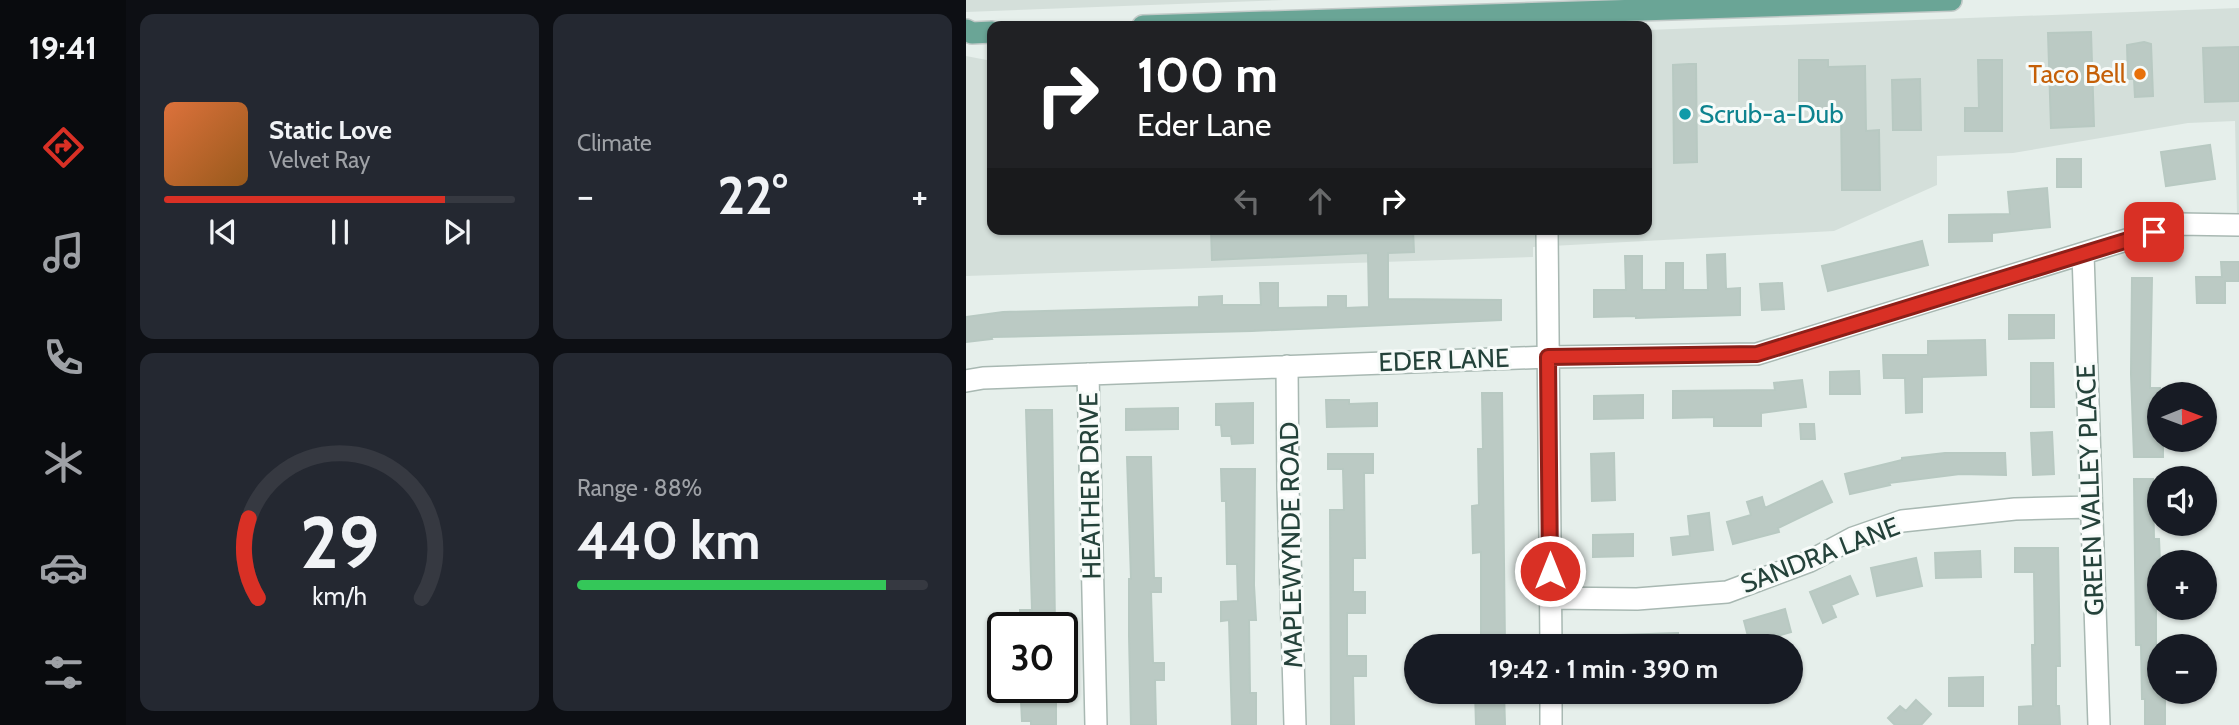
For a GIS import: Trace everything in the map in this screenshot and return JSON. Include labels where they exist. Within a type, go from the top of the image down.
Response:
[{"type":"main road","points":[[1477,21],[1951,0]]},
{"type":"street","name":"EDER LANE","points":[[966,382],[983,378],[1287,366],[1548,357],[1757,354],[2178,224],[2239,225]]},
{"type":"street","points":[[1547,235],[1551,634]]},
{"type":"street","name":"GREEN VALLEY PLACE","points":[[2083,254],[2099,725]]},
{"type":"street","name":"MAPLEWYNDE ROAD","points":[[1287,366],[1295,725]]},
{"type":"street","name":"HEATHER DRIVE","points":[[1088,374],[1096,725]]},
{"type":"street","name":"SANDRA LANE","points":[[1550,598],[1637,598],[1727,592],[1810,561],[1853,538],[1902,521],[2015,509],[2090,507]]},
{"type":"street","points":[[1551,704],[1551,725]]},
{"type":"shaded area","points":[[966,0],[1284,0],[966,12]]},
{"type":"shaded area","points":[[2239,8],[2239,214],[2235,121],[2188,123],[2013,153],[1937,156],[1937,185],[1834,231],[1533,247],[1533,257],[966,276],[966,56],[987,60],[987,235],[1652,235],[1652,30]]},
{"type":"building","points":[[2091,32],[2094,126],[2051,128],[2048,33]]},
{"type":"building","name":"Taco Bell","points":[[2144,42],[2151,44],[2153,96],[2135,97],[2134,79],[2128,79],[2127,45]]},
{"type":"building","points":[[2239,47],[2239,101],[2205,102],[2203,48]]},
{"type":"building","points":[[1799,60],[1828,60],[1828,67],[1865,66],[1866,131],[1879,130],[1880,190],[1842,190],[1841,109],[1799,109]]},
{"type":"building","points":[[1978,60],[2002,60],[2002,131],[1965,131],[1965,108],[1979,108]]},
{"type":"building","name":"Scrub-a-Dub","points":[[1696,64],[1697,162],[1674,163],[1673,65]]},
{"type":"building","points":[[1920,79],[1921,130],[1893,130],[1892,80]]},
{"type":"building","points":[[2210,145],[2215,179],[2166,186],[2161,152]]},
{"type":"building","points":[[2057,159],[2081,159],[2081,187],[2057,187]]},
{"type":"building","points":[[2047,188],[2050,227],[1992,233],[1992,241],[1949,242],[1949,215],[2010,214],[2008,192]]},
{"type":"building","points":[[1211,235],[1413,235],[1414,252],[1388,253],[1388,299],[1501,300],[1501,320],[1252,331],[991,337],[992,339],[966,342],[966,317],[1003,312],[1199,307],[1199,297],[1222,296],[1222,305],[1261,305],[1260,283],[1278,283],[1278,308],[1328,307],[1328,296],[1346,296],[1346,308],[1369,307],[1368,253],[1212,260]]},
{"type":"building","points":[[1922,241],[1928,265],[1828,291],[1822,266]]},
{"type":"building","points":[[1725,254],[1726,289],[1740,288],[1740,315],[1594,317],[1594,290],[1626,290],[1625,256],[1642,256],[1642,290],[1666,290],[1666,263],[1683,263],[1683,290],[1708,290],[1707,255]]},
{"type":"building","points":[[2221,262],[2239,262],[2239,281],[2225,281],[2225,303],[2197,303],[2196,277],[2222,277]]},
{"type":"building","points":[[2132,278],[2152,278],[2147,452],[2163,452],[2163,457],[2134,457]]},
{"type":"building","points":[[1782,283],[1784,309],[1762,310],[1760,284]]},
{"type":"building","points":[[2009,315],[2054,315],[2054,338],[2009,339]]},
{"type":"building","points":[[1985,340],[1986,375],[1922,377],[1922,412],[1906,413],[1905,378],[1884,378],[1883,355],[1928,355],[1928,341]]},
{"type":"building","points":[[2031,363],[2053,363],[2054,407],[2031,407]]},
{"type":"building","points":[[1859,371],[1860,394],[1830,394],[1830,372]]},
{"type":"building","points":[[1802,380],[1806,407],[1761,413],[1761,426],[1714,426],[1714,417],[1673,418],[1673,391],[1775,390],[1774,383]]},
{"type":"building","points":[[1482,393],[1502,393],[1505,634],[1481,634],[1481,552],[1473,553],[1472,506],[1479,505],[1478,449],[1483,449]]},
{"type":"building","points":[[1643,395],[1643,418],[1594,419],[1594,396]]},
{"type":"building","points":[[1326,400],[1349,400],[1349,404],[1377,403],[1377,426],[1327,427]]},
{"type":"building","points":[[1253,403],[1253,443],[1232,444],[1231,436],[1222,436],[1221,425],[1216,425],[1216,404]]},
{"type":"building","points":[[1178,408],[1178,429],[1126,430],[1126,409]]},
{"type":"building","points":[[1026,410],[1052,410],[1055,612],[1020,612],[1032,610]]},
{"type":"building","points":[[1800,424],[1814,424],[1815,439],[1801,439]]},
{"type":"building","points":[[2052,432],[2054,474],[2033,475],[2031,433]]},
{"type":"building","points":[[1614,453],[1615,500],[1592,501],[1591,454]]},
{"type":"building","points":[[1945,453],[2005,453],[2006,475],[1960,474],[1889,483],[1890,485],[1850,494],[1845,474],[1902,458]]},
{"type":"building","points":[[1328,454],[1373,454],[1373,473],[1364,473],[1365,558],[1353,558],[1353,592],[1365,592],[1365,613],[1347,613],[1347,656],[1366,656],[1366,676],[1353,676],[1354,725],[1331,725],[1330,510],[1344,510],[1343,469],[1328,469]]},
{"type":"building","points":[[1127,457],[1151,457],[1154,578],[1161,578],[1161,592],[1151,592],[1153,663],[1164,663],[1164,680],[1155,680],[1156,725],[1131,725],[1131,579]]},
{"type":"building","points":[[1221,469],[1255,469],[1256,620],[1249,620],[1250,693],[1256,693],[1256,725],[1232,725],[1229,620],[1221,621],[1221,602],[1238,601],[1237,564],[1227,564],[1226,501],[1222,501]]},
{"type":"building","points":[[2134,479],[2147,479],[2147,536],[2159,539],[2159,550],[2147,550],[2147,620],[2156,620],[2156,634],[2147,634],[2147,704],[2165,704],[2165,725],[2145,725],[2141,645],[2136,645]]},
{"type":"building","points":[[1822,481],[1832,502],[1778,528],[1779,532],[1733,544],[1727,522],[1751,515],[1747,502],[1762,497],[1765,508]]},
{"type":"building","points":[[1709,513],[1713,550],[1673,555],[1671,538],[1690,536],[1688,516]]},
{"type":"building","points":[[1633,534],[1633,556],[1593,557],[1593,535]]},
{"type":"building","points":[[2015,548],[2058,548],[2060,666],[2056,666],[2056,706],[2059,706],[2060,725],[2019,725],[2019,707],[2033,706],[2034,572],[2015,572]]},
{"type":"building","points":[[1980,551],[1981,577],[1936,578],[1935,553]]},
{"type":"building","points":[[1916,558],[1922,586],[1877,596],[1871,568]]},
{"type":"building","points":[[1850,576],[1858,594],[1831,605],[1836,617],[1823,623],[1810,592]]},
{"type":"building","points":[[1785,609],[1791,632],[1747,634],[1744,621]]},
{"type":"building","points":[[1983,677],[1983,706],[1949,706],[1949,678]]},
{"type":"building","points":[[1916,700],[1931,714],[1921,725],[1895,725],[1888,718],[1900,706],[1906,711]]},
{"type":"building","points":[[1021,703],[1056,703],[1056,725],[1031,725],[1031,721],[1022,721]]},
{"type":"building","points":[[1475,704],[1504,704],[1505,725],[1476,725]]},
{"type":"place","name":"Taco Bell","points":[[2140,74]]},
{"type":"place","name":"Scrub-a-Dub","points":[[1685,114]]},
{"type":"route","points":[[1550,571],[1548,357],[1757,354],[2154,232]]}]
